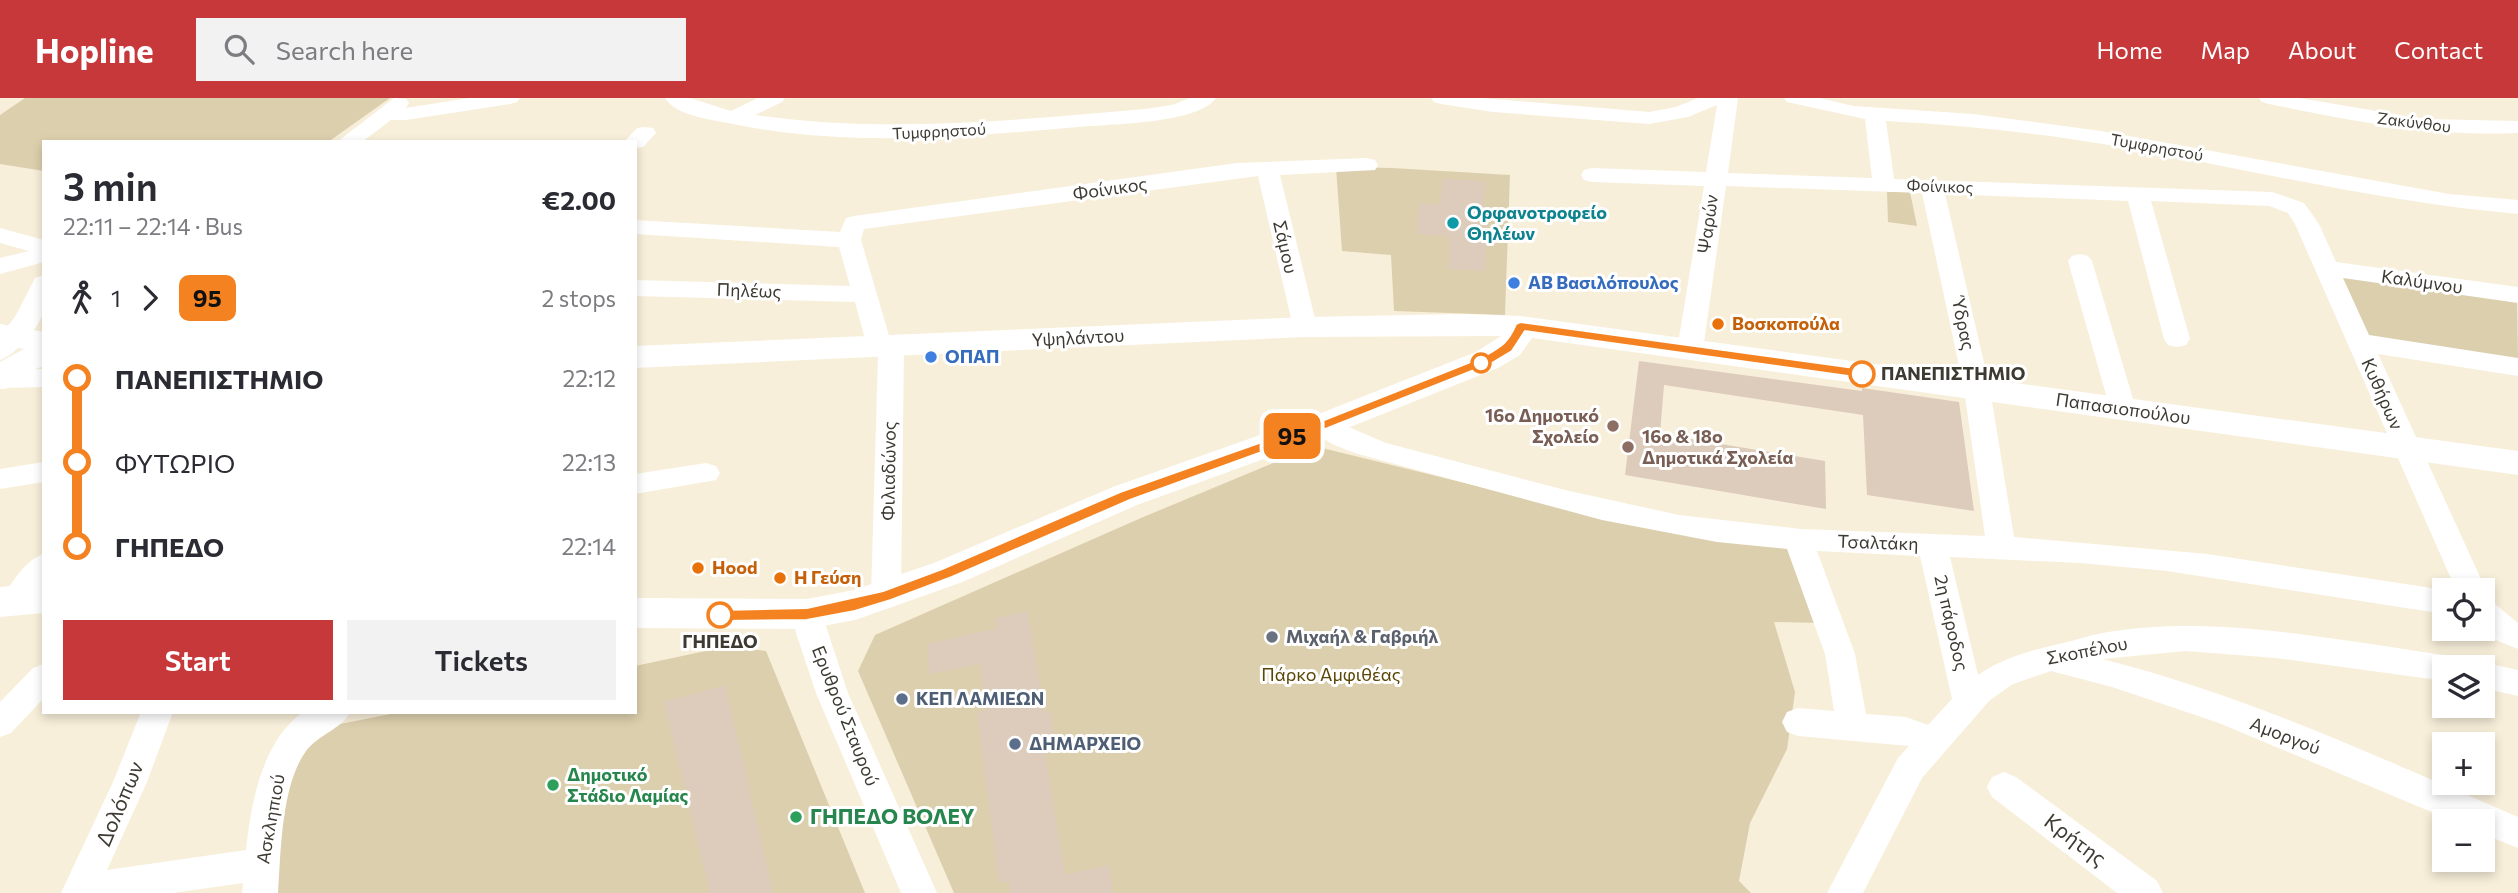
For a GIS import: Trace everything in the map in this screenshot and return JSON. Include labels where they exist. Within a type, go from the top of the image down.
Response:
[{"type":"main road","name":"Υψηλάντου","points":[[637,357],[1305,327],[1465,324],[1520,326]]},
{"type":"main road","name":"Παπασιοπούλου","points":[[1520,326],[2518,463]]},
{"type":"main road","points":[[637,613],[807,614],[886,596],[947,573],[1125,496],[1324,425],[1487,360],[1508,348],[1518,336],[1520,326]]},
{"type":"main road","points":[[3,356],[42,344]]},
{"type":"main road","points":[[3,356],[16,365],[42,355]]},
{"type":"street","points":[[351,140],[407,98]]},
{"type":"street","points":[[385,113],[406,114],[510,98]]},
{"type":"street","name":"Τυμφρηστού","points":[[675,98],[701,110],[733,118],[821,131],[922,133],[1156,113],[1190,106],[1206,98]]},
{"type":"street","points":[[733,118],[775,98]]},
{"type":"street","points":[[1441,98],[1493,106],[1649,118],[1681,113],[1715,98]]},
{"type":"street","name":"Ψαρών","points":[[1690,349],[1728,98]]},
{"type":"street","name":"Τυμφρηστού","points":[[1794,98],[1875,114],[1960,118],[2046,129],[2208,155],[2449,201],[2518,207]]},
{"type":"street","name":"Ζακύνθου","points":[[2269,98],[2424,125],[2475,129],[2518,127]]},
{"type":"street","points":[[1875,114],[1884,185]]},
{"type":"street","name":"Φοίνικος","points":[[637,227],[851,232],[1267,167],[1367,165]]},
{"type":"street","name":"Σάμου","points":[[1267,167],[1305,327]]},
{"type":"street","name":"Φοίνικος","points":[[1592,175],[2137,193],[2272,199],[2287,203]]},
{"type":"street","name":"Ύδρας","points":[[1932,186],[1977,389],[2001,546]]},
{"type":"street","points":[[2137,193],[2177,339]]},
{"type":"street","name":"Κυθήρων","points":[[2287,203],[2303,216],[2465,578]]},
{"type":"street","name":"Φιλιαδώνος","points":[[851,232],[864,294],[885,347],[891,481],[886,596]]},
{"type":"street","points":[[0,235],[42,247]]},
{"type":"street","points":[[0,266],[42,256]]},
{"type":"street","points":[[2080,261],[2123,409]]},
{"type":"street","name":"Καλύμνου","points":[[2326,268],[2518,295]]},
{"type":"street","points":[[42,287],[26,321],[3,356],[42,377]]},
{"type":"street","name":"Πηλέως","points":[[637,288],[864,294]]},
{"type":"street","points":[[2358,342],[2518,367]]},
{"type":"street","name":"Τσαλτάκη","points":[[1324,425],[1335,434],[1355,442],[1609,510],[1740,534],[1798,539],[2001,546],[2181,561],[2432,601]]},
{"type":"street","points":[[0,479],[42,471]]},
{"type":"street","points":[[637,484],[706,473]]},
{"type":"street","points":[[1798,539],[1840,654],[1852,726]]},
{"type":"street","name":"2η πάροδος","points":[[1932,544],[1969,702]]},
{"type":"street","points":[[20,600],[42,568]]},
{"type":"street","name":"Ερυθρού Σταυρού","points":[[807,614],[811,634],[832,692],[919,893]]},
{"type":"street","points":[[2495,623],[2518,637]]},
{"type":"street","name":"Σκοπέλου","points":[[1845,893],[1910,768],[1969,702],[2002,675],[2045,658],[2115,643],[2186,639],[2276,645],[2432,666]]},
{"type":"street","name":"Αμοργού","points":[[2045,658],[2110,674],[2214,709],[2518,833]]},
{"type":"street","points":[[2495,678],[2518,683]]},
{"type":"street","points":[[0,723],[42,679]]},
{"type":"street","name":"Δολόπων","points":[[80,892],[130,782],[156,714]]},
{"type":"street","name":"Ασκληπιού","points":[[261,879],[280,767],[297,736],[324,714]]},
{"type":"street","points":[[1798,722],[1906,731],[1934,741]]},
{"type":"street","name":"Κρήτης","points":[[2004,787],[2145,893]]},
{"type":"street","points":[[80,892],[261,879]]},
{"type":"green space","points":[[25,98],[390,98],[331,140],[42,140],[42,171],[0,164],[0,115]]},
{"type":"green space","points":[[1336,167],[1510,175],[1505,315],[1394,311],[1391,255],[1342,251]]},
{"type":"green space","points":[[1887,192],[1910,192],[1917,226],[1888,222]]},
{"type":"green space","points":[[2342,277],[2517,302],[2518,361],[2367,338]]},
{"type":"green space","name":"Πάρκο Αμφιθέας","points":[[1314,446],[1616,520],[1791,544],[1819,623],[1774,622],[1795,692],[1787,749],[1750,823],[1739,881],[1751,893],[954,893],[858,671],[875,635],[1141,518]]},
{"type":"green space","points":[[729,646],[766,651],[865,893],[265,893],[292,755],[335,725],[391,714],[637,714],[637,666]]},
{"type":"building","name":"Ορφανοτροφείο Θηλέων","points":[[1442,179],[1486,181],[1483,211],[1488,212],[1485,271],[1449,269],[1450,237],[1417,234],[1419,203],[1440,205]]},
{"type":"building","points":[[1639,361],[1959,402],[1974,511],[1867,495],[1863,415],[1664,385],[1660,434],[1825,461],[1826,509],[1625,475]]},
{"type":"building","name":"ΔΗΜΑΡΧΕΙΟ","points":[[1027,611],[1045,712],[1050,711],[1054,735],[1048,736],[1051,753],[1045,755],[1065,875],[1109,865],[1113,893],[1010,893],[1009,881],[999,883],[977,713],[985,711],[980,664],[929,674],[927,644],[998,628],[996,618]]},
{"type":"building","points":[[725,685],[773,893],[710,893],[664,702]]},
{"type":"bus line","name":"95","points":[[720,615],[807,614],[830,611],[886,596],[947,573],[1125,496],[1324,425],[1487,360],[1508,348],[1518,336],[1520,326],[1862,374]]},
{"type":"place","name":"Ορφανοτροφείο Θηλέων","points":[[1453,223]]},
{"type":"place","name":"ΑΒ Βασιλόπουλος","points":[[1514,283]]},
{"type":"place","name":"Βοσκοπούλα","points":[[1718,324]]},
{"type":"place","name":"ΟΠΑΠ","points":[[931,357]]},
{"type":"place","name":"ΠΑΝΕΠΙΣΤΗΜΙΟ","points":[[1862,374]]},
{"type":"place","name":"16ο Δημοτικό Σχολείο","points":[[1613,426]]},
{"type":"place","name":"16ο & 18ο Δημοτικά Σχολεία","points":[[1628,447]]},
{"type":"place","name":"Hood","points":[[698,568]]},
{"type":"place","name":"Η Γεύση","points":[[780,578]]},
{"type":"place","name":"ΓΗΠΕΔΟ","points":[[720,615]]},
{"type":"place","name":"Μιχαήλ & Γαβριήλ","points":[[1272,637]]},
{"type":"place","name":"ΚΕΠ ΛΑΜΙΕΩΝ","points":[[902,699]]},
{"type":"place","name":"ΔΗΜΑΡΧΕΙΟ","points":[[1015,744]]},
{"type":"place","name":"Δημοτικό Στάδιο Λαμίας","points":[[553,785]]},
{"type":"place","name":"ΓΗΠΕΔΟ ΒΟΛΕΥ","points":[[796,817]]}]
